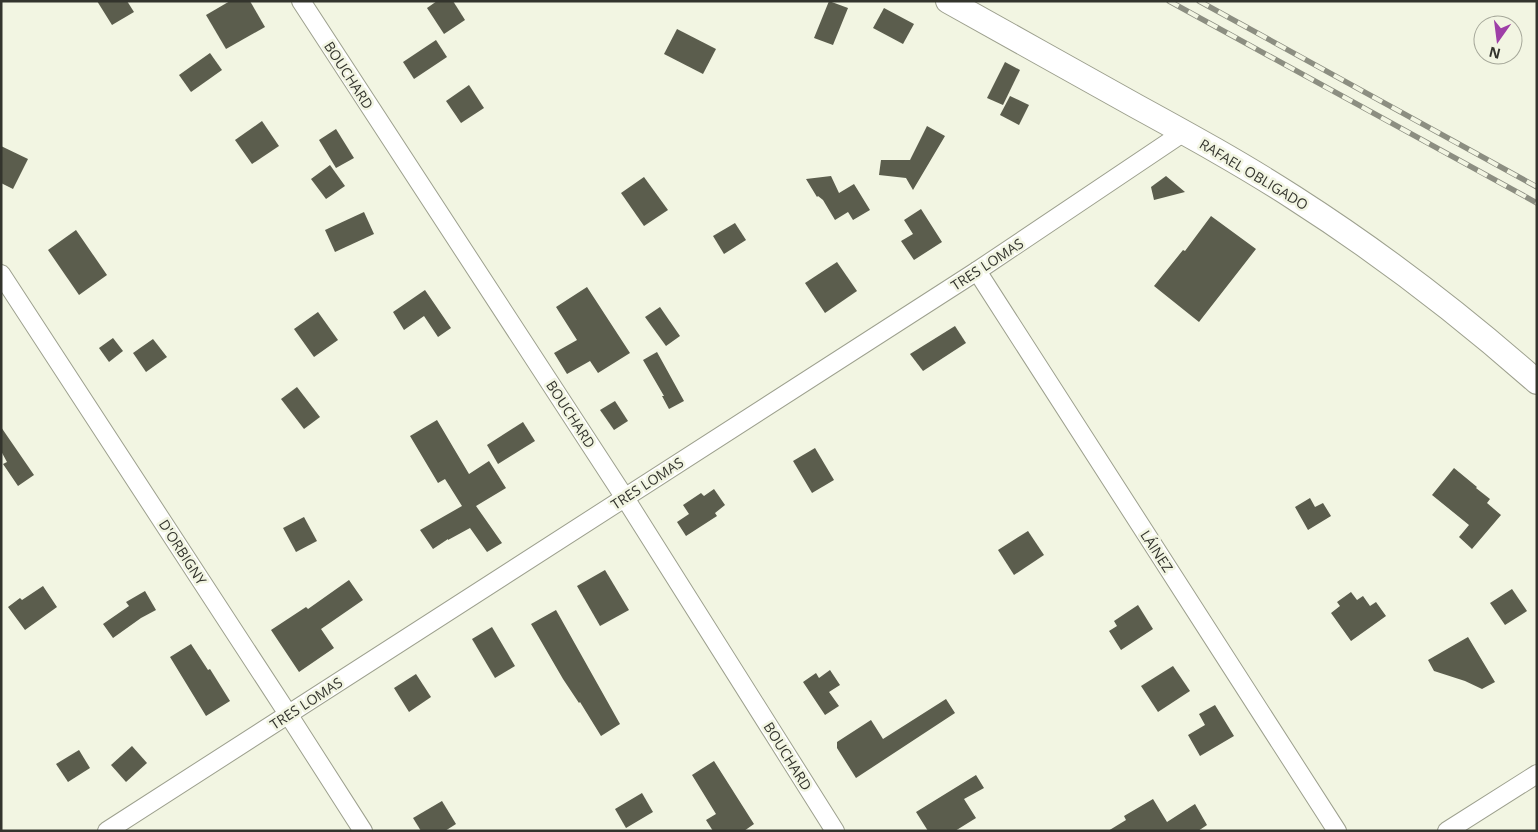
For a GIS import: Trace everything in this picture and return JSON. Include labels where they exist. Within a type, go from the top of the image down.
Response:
[{"type":"street","name":"BOUCHARD","points":[[301,1],[625,498],[835,831]]},
{"type":"street","name":"RAFAEL OBLIGADO","points":[[948,1],[1184,132],[1284,191],[1351,236],[1445,305],[1537,382]]},
{"type":"street","name":"TRES LOMAS","points":[[108,831],[977,271],[1184,132]]},
{"type":"street","name":"LÁINEZ","points":[[977,271],[1337,831]]},
{"type":"street","name":"D'ORBIGNY","points":[[1,274],[363,831]]},
{"type":"street","points":[[1447,831],[1537,774]]},
{"type":"building","points":[[97,1],[127,1],[134,12],[112,25]]},
{"type":"building","points":[[230,1],[250,1],[265,27],[226,49],[206,15]]},
{"type":"building","points":[[437,1],[453,1],[465,20],[444,34],[427,8]]},
{"type":"building","points":[[829,1],[848,8],[833,45],[814,38]]},
{"type":"building","points":[[884,8],[914,24],[903,44],[873,28]]},
{"type":"building","points":[[677,29],[716,49],[703,74],[664,54]]},
{"type":"building","points":[[436,40],[447,57],[414,79],[403,62]]},
{"type":"building","points":[[210,53],[222,70],[191,92],[179,75]]},
{"type":"building","points":[[1005,62],[1020,70],[1003,105],[987,98]]},
{"type":"building","points":[[469,85],[484,108],[461,123],[446,101]]},
{"type":"building","points":[[1010,96],[1029,105],[1019,125],[1000,115]]},
{"type":"building","points":[[262,121],[279,146],[252,164],[235,140]]},
{"type":"building","points":[[927,126],[945,136],[913,190],[906,178],[879,175],[881,160],[910,160]]},
{"type":"building","points":[[336,129],[354,158],[336,168],[319,140]]},
{"type":"building","points":[[1,146],[28,159],[13,189],[1,183]]},
{"type":"building","points":[[330,165],[345,186],[326,199],[311,179]]},
{"type":"building","points":[[831,176],[839,193],[854,184],[870,210],[853,220],[848,212],[835,220],[823,200],[817,197],[806,179]]},
{"type":"building","points":[[1166,176],[1185,192],[1154,200],[1151,187]]},
{"type":"building","points":[[644,177],[668,210],[644,226],[621,193]]},
{"type":"building","points":[[921,209],[942,242],[914,260],[901,241],[913,234],[904,220]]},
{"type":"building","points":[[364,212],[374,234],[335,252],[325,230]]},
{"type":"building","points":[[1211,216],[1256,249],[1199,322],[1154,286],[1183,250],[1185,251]]},
{"type":"building","points":[[735,223],[746,240],[724,254],[713,236]]},
{"type":"building","points":[[76,230],[107,275],[79,295],[48,250]]},
{"type":"building","points":[[837,262],[857,291],[825,313],[805,283]]},
{"type":"building","points":[[587,287],[630,353],[598,373],[590,361],[567,374],[554,353],[577,340],[556,307]]},
{"type":"building","points":[[425,290],[451,328],[438,337],[424,316],[404,330],[393,312]]},
{"type":"building","points":[[660,307],[680,336],[666,346],[645,317]]},
{"type":"building","points":[[318,312],[338,340],[314,357],[294,329]]},
{"type":"building","points":[[955,326],[966,343],[923,371],[910,354]]},
{"type":"building","points":[[113,338],[123,351],[109,362],[99,348]]},
{"type":"building","points":[[153,339],[167,357],[146,372],[133,353]]},
{"type":"building","points":[[657,352],[684,401],[669,409],[662,396],[664,396],[643,360]]},
{"type":"building","points":[[297,387],[320,417],[304,429],[281,399]]},
{"type":"building","points":[[615,401],[628,421],[614,430],[600,410]]},
{"type":"building","points":[[437,420],[469,474],[489,461],[506,488],[476,506],[502,543],[487,552],[470,528],[433,549],[420,530],[462,506],[445,479],[438,483],[410,436]]},
{"type":"building","points":[[523,422],[535,441],[498,464],[487,445]]},
{"type":"building","points":[[1,427],[34,475],[18,486],[3,464],[7,462],[1,451]]},
{"type":"building","points":[[815,448],[834,480],[812,493],[793,461]]},
{"type":"building","points":[[1454,468],[1490,499],[1487,503],[1501,515],[1472,549],[1459,537],[1469,525],[1432,495]]},
{"type":"building","points":[[714,489],[725,505],[715,513],[717,516],[686,536],[677,522],[689,514],[683,505],[701,493],[704,496]]},
{"type":"building","points":[[1310,498],[1315,507],[1323,503],[1331,516],[1308,530],[1295,507]]},
{"type":"building","points":[[304,517],[317,541],[296,552],[283,528]]},
{"type":"building","points":[[1028,531],[1044,555],[1014,575],[998,550]]},
{"type":"building","points":[[605,570],[629,610],[600,626],[577,586]]},
{"type":"building","points":[[349,580],[363,600],[321,629],[334,648],[299,672],[271,630],[306,607],[308,609]]},
{"type":"building","points":[[43,586],[57,607],[25,630],[8,607],[20,598],[22,600]]},
{"type":"building","points":[[1512,589],[1527,611],[1505,625],[1490,603]]},
{"type":"building","points":[[145,591],[156,610],[113,638],[103,624],[129,606],[126,602]]},
{"type":"building","points":[[1351,592],[1357,600],[1363,596],[1370,606],[1376,602],[1386,616],[1351,641],[1331,613],[1340,606],[1337,602]]},
{"type":"building","points":[[1138,605],[1153,629],[1121,650],[1109,631],[1117,626],[1114,621]]},
{"type":"building","points":[[556,610],[620,724],[601,736],[563,679],[531,624]]},
{"type":"building","points":[[492,627],[515,666],[495,678],[472,639]]},
{"type":"building","points":[[1468,637],[1495,682],[1482,689],[1465,681],[1434,671],[1428,660]]},
{"type":"building","points":[[191,644],[208,670],[210,669],[230,701],[206,716],[170,657]]},
{"type":"building","points":[[1173,666],[1190,691],[1158,712],[1141,686]]},
{"type":"building","points":[[830,670],[840,685],[829,692],[839,706],[825,715],[803,682],[816,673],[819,678]]},
{"type":"building","points":[[416,674],[431,697],[409,712],[394,688]]},
{"type":"building","points":[[946,699],[955,713],[856,778],[837,748],[837,742],[871,720],[883,739]]},
{"type":"building","points":[[1215,705],[1234,736],[1200,756],[1188,735],[1205,725],[1199,714]]},
{"type":"building","points":[[132,746],[147,763],[126,782],[111,765]]},
{"type":"building","points":[[79,750],[90,768],[68,782],[56,764]]},
{"type":"building","points":[[714,761],[754,824],[744,831],[713,831],[706,820],[716,814],[692,775]]},
{"type":"building","points":[[976,775],[984,788],[964,799],[976,818],[955,831],[928,831],[916,812]]},
{"type":"building","points":[[642,793],[653,812],[626,828],[615,809]]},
{"type":"building","points":[[1153,799],[1167,822],[1195,804],[1207,825],[1198,831],[1108,831],[1126,820],[1124,816]]},
{"type":"building","points":[[442,801],[456,824],[445,831],[421,831],[413,818]]},
{"type":"railway","points":[[1169,1],[1537,203]]},
{"type":"railway","points":[[1199,1],[1537,187]]}]
